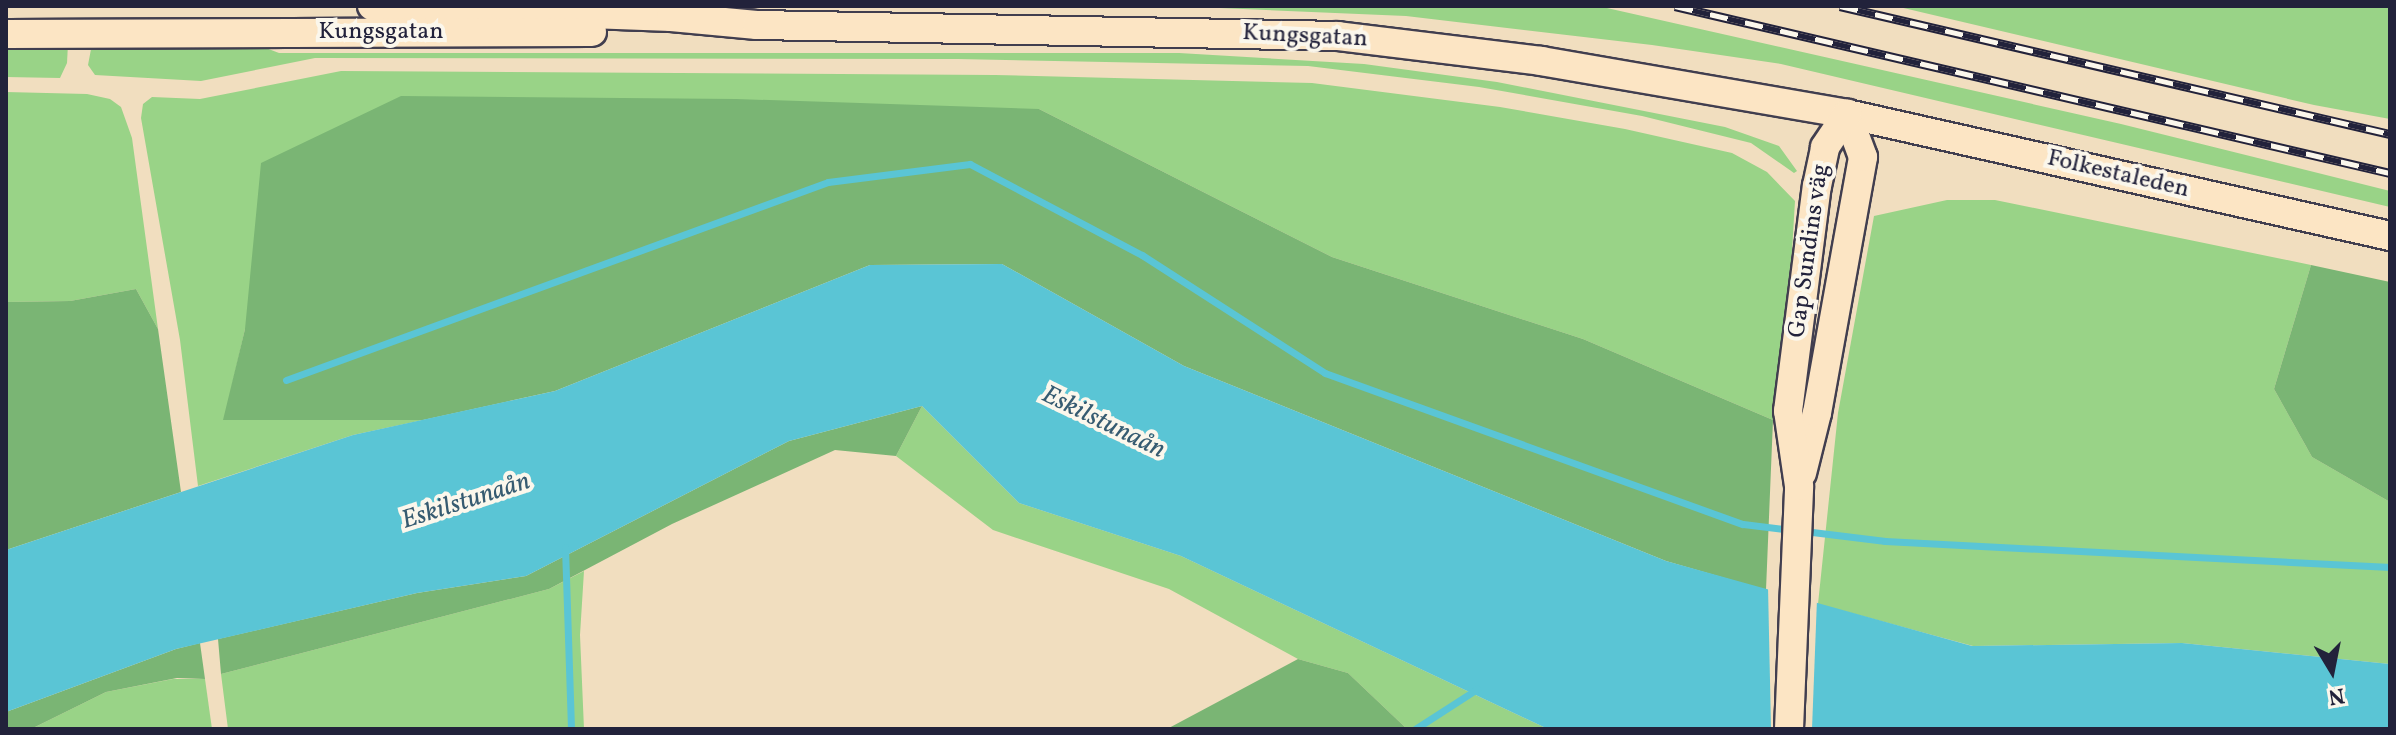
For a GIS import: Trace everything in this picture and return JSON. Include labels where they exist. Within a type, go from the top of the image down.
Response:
[{"type":"main road","name":"Kungsgatan","points":[[372,6],[671,17],[757,25],[1338,36],[1541,61],[1847,114]]},
{"type":"main road","name":"Kungsgatan","points":[[6,34],[670,32],[757,25]]},
{"type":"main road","name":"Folkestaleden","points":[[1847,114],[2390,236]]},
{"type":"main road","name":"Gap Sundins väg","points":[[1799,486],[1817,413],[1863,157],[1847,114]]},
{"type":"main road","name":"Gap Sundins väg","points":[[1789,729],[1799,486],[1788,411],[1817,186],[1825,147],[1847,114]]},
{"type":"green space","points":[[1173,6],[1598,6],[2121,124],[2390,191],[2390,207],[1781,64],[1652,45],[1406,16]]},
{"type":"green space","points":[[1895,6],[2390,6],[2390,119],[2314,105]]},
{"type":"green space","points":[[6,44],[68,44],[67,63],[60,78],[6,77]]},
{"type":"green space","points":[[92,44],[258,45],[279,53],[1179,53],[1364,64],[1497,82],[1725,127],[1779,146],[1797,171],[1794,173],[1751,143],[1642,116],[1479,87],[1308,66],[958,59],[315,58],[201,81],[95,75],[88,65]]},
{"type":"green space","points":[[341,71],[995,75],[1312,83],[1500,107],[1625,129],[1732,153],[1767,172],[1795,201],[1786,352],[1773,420],[1583,339],[1332,257],[1039,109],[245,329],[224,420],[423,420],[353,435],[198,486],[180,340],[141,118],[143,104],[152,97],[200,99]]},
{"type":"green space","points":[[6,92],[87,94],[110,99],[121,107],[132,138],[158,329],[136,289],[70,301],[6,302]]},
{"type":"green space","points":[[401,96],[736,99],[1039,109],[1332,257],[1583,339],[1773,420],[1766,590],[1666,561],[1184,366],[1002,264],[870,265],[555,391],[423,420],[223,420],[245,329],[261,163]]},
{"type":"green space","points":[[1947,200],[1995,200],[2311,265],[2274,389],[2312,457],[2390,502],[2390,664],[2182,643],[1973,646],[1818,604],[1838,413],[1874,216]]},
{"type":"green space","points":[[2311,265],[2390,282],[2390,502],[2312,457],[2274,389]]},
{"type":"green space","points":[[136,289],[158,329],[181,492],[6,550],[6,302],[70,301]]},
{"type":"green space","points":[[922,406],[1019,503],[1181,556],[1548,729],[1407,729],[1348,673],[1298,659],[1169,589],[993,530],[896,456]]},
{"type":"green space","points":[[922,406],[896,456],[835,450],[672,524],[549,589],[221,674],[218,639],[417,593],[526,576],[789,441]]},
{"type":"green space","points":[[584,571],[580,635],[584,729],[228,729],[221,674],[549,589]]},
{"type":"green space","points":[[200,643],[205,679],[177,678],[106,692],[31,729],[6,729],[6,712]]},
{"type":"green space","points":[[1298,659],[1348,673],[1407,729],[1167,729]]},
{"type":"green space","points":[[173,679],[205,679],[212,729],[31,729],[106,692]]},
{"type":"water","name":"Eskilstunaån","points":[[1002,264],[1184,366],[1666,561],[1972,646],[2182,643],[2390,664],[2390,729],[1548,729],[1181,556],[1019,503],[922,406],[789,441],[526,576],[417,593],[176,649],[6,712],[6,550],[353,435],[555,391],[870,265]]},
{"type":"pier","points":[[1768,586],[1817,599],[1812,729],[1771,729]]},
{"type":"waterway","points":[[286,380],[828,182],[970,164],[1142,255],[1325,373],[1743,524],[1792,530]]},
{"type":"waterway","points":[[1804,531],[1885,541],[2390,567]]},
{"type":"waterway","points":[[565,547],[571,729]]},
{"type":"waterway","points":[[1415,729],[1477,689]]},
{"type":"railway","points":[[1675,6],[2390,173]]},
{"type":"railway","points":[[1840,6],[2390,134]]}]
